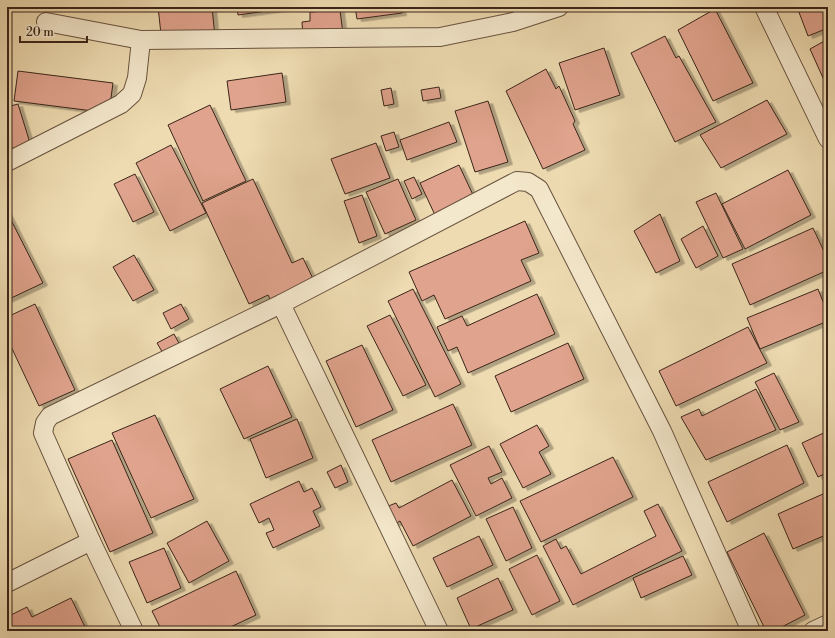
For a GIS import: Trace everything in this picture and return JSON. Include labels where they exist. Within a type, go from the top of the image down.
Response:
[{"type":"street","points":[[46,22],[141,40],[440,37],[512,15],[559,7]]},
{"type":"street","points":[[764,7],[828,139]]},
{"type":"street","points":[[7,162],[121,104],[132,94],[137,78],[141,40]]},
{"type":"street","points":[[134,631],[91,541],[43,432],[45,423],[50,416],[281,304],[517,181],[528,182],[539,189],[662,431],[751,631]]},
{"type":"street","points":[[281,304],[439,631]]},
{"type":"street","points":[[7,583],[91,541]]},
{"type":"street","points":[[813,631],[828,624]]},
{"type":"building","points":[[158,7],[212,7],[215,37],[162,43]]},
{"type":"building","points":[[237,7],[280,7],[281,9],[238,15]]},
{"type":"building","points":[[355,7],[401,7],[402,13],[357,19]]},
{"type":"building","points":[[797,7],[828,7],[828,28],[808,36]]},
{"type":"building","points":[[715,9],[753,83],[713,101],[678,30]]},
{"type":"building","points":[[340,10],[343,34],[303,37],[302,22],[310,21],[310,12]]},
{"type":"building","points":[[665,36],[676,58],[679,56],[716,122],[675,142],[631,53]]},
{"type":"building","points":[[828,39],[828,89],[810,49]]},
{"type":"building","points":[[604,48],[620,95],[575,110],[559,63]]},
{"type":"building","points":[[546,69],[556,89],[559,86],[575,121],[573,124],[585,150],[543,169],[506,91]]},
{"type":"building","points":[[18,71],[113,83],[109,113],[14,101]]},
{"type":"building","points":[[282,73],[286,102],[231,110],[227,81]]},
{"type":"building","points":[[439,87],[441,98],[423,101],[421,90]]},
{"type":"building","points":[[391,88],[394,104],[384,106],[381,90]]},
{"type":"building","points":[[767,100],[787,134],[721,168],[700,135]]},
{"type":"building","points":[[488,101],[508,162],[475,172],[455,111]]},
{"type":"building","points":[[18,104],[30,143],[7,150],[7,107]]},
{"type":"building","points":[[210,105],[246,181],[203,201],[168,125]]},
{"type":"building","points":[[449,122],[457,142],[407,160],[400,140]]},
{"type":"building","points":[[394,132],[399,147],[386,151],[381,136]]},
{"type":"building","points":[[376,143],[390,178],[345,194],[331,159]]},
{"type":"building","points":[[171,145],[206,213],[170,231],[136,163]]},
{"type":"building","points":[[459,165],[474,197],[435,215],[420,183]]},
{"type":"building","points":[[788,170],[811,215],[745,249],[722,204]]},
{"type":"building","points":[[135,174],[154,212],[133,222],[114,184]]},
{"type":"building","points":[[414,177],[422,194],[412,199],[404,181]]},
{"type":"building","points":[[253,179],[292,263],[303,258],[315,283],[272,303],[268,295],[249,304],[202,203]]},
{"type":"building","points":[[398,179],[416,220],[385,234],[366,192]]},
{"type":"building","points":[[716,193],[743,249],[723,258],[696,202]]},
{"type":"building","points":[[362,195],[377,236],[359,243],[344,201]]},
{"type":"building","points":[[7,212],[43,283],[7,300]]},
{"type":"building","points":[[660,214],[680,261],[656,273],[634,231]]},
{"type":"building","points":[[525,221],[539,253],[521,260],[531,281],[445,319],[434,295],[422,301],[409,272]]},
{"type":"building","points":[[703,226],[718,256],[696,268],[681,239]]},
{"type":"building","points":[[813,228],[828,260],[828,270],[750,305],[732,264]]},
{"type":"building","points":[[134,255],[154,290],[133,301],[113,267]]},
{"type":"building","points":[[413,289],[461,384],[435,397],[388,301]]},
{"type":"building","points":[[818,289],[828,314],[828,321],[760,349],[747,318]]},
{"type":"building","points":[[537,294],[555,334],[468,373],[457,347],[448,351],[437,327],[462,316],[467,326]]},
{"type":"building","points":[[35,304],[75,390],[39,406],[7,338],[7,317]]},
{"type":"building","points":[[181,304],[189,319],[171,329],[163,313]]},
{"type":"building","points":[[390,315],[426,385],[403,396],[367,326]]},
{"type":"building","points":[[748,327],[767,363],[676,406],[659,371]]},
{"type":"building","points":[[174,334],[181,347],[164,355],[157,343]]},
{"type":"building","points":[[568,343],[584,379],[511,412],[495,376]]},
{"type":"building","points":[[362,345],[393,410],[356,427],[326,361]]},
{"type":"building","points":[[268,366],[292,417],[244,439],[220,389]]},
{"type":"building","points":[[774,373],[799,422],[780,430],[755,382]]},
{"type":"building","points":[[756,389],[776,430],[706,460],[681,417],[699,409],[702,416]]},
{"type":"building","points":[[453,404],[472,445],[391,482],[372,440]]},
{"type":"building","points":[[155,415],[194,499],[151,518],[112,433]]},
{"type":"building","points":[[297,419],[313,458],[266,478],[250,439]]},
{"type":"building","points":[[537,425],[549,446],[539,452],[551,474],[523,488],[500,444]]},
{"type":"building","points":[[828,431],[828,472],[818,477],[802,443]]},
{"type":"building","points":[[112,440],[153,533],[110,552],[68,459]]},
{"type":"building","points":[[787,445],[804,483],[727,522],[708,482]]},
{"type":"building","points":[[489,446],[502,472],[488,478],[491,484],[502,478],[512,498],[476,516],[450,465]]},
{"type":"building","points":[[613,457],[633,497],[541,542],[520,501]]},
{"type":"building","points":[[341,465],[348,482],[335,488],[327,472]]},
{"type":"building","points":[[452,480],[471,516],[413,546],[400,521],[395,524],[386,507],[396,503],[399,508]]},
{"type":"building","points":[[299,481],[304,492],[312,488],[321,507],[313,511],[320,526],[273,548],[266,533],[274,530],[269,518],[259,523],[250,504]]},
{"type":"building","points":[[823,494],[828,506],[828,534],[793,549],[778,514]]},
{"type":"building","points":[[658,504],[682,551],[573,605],[543,546],[556,539],[561,549],[566,546],[581,574],[656,536],[644,511]]},
{"type":"building","points":[[513,507],[532,548],[506,561],[486,519]]},
{"type":"building","points":[[207,521],[229,561],[189,583],[167,543]]},
{"type":"building","points":[[764,533],[805,615],[774,631],[766,631],[727,552]]},
{"type":"building","points":[[479,536],[493,565],[447,587],[433,558]]},
{"type":"building","points":[[164,548],[181,588],[147,603],[129,562]]},
{"type":"building","points":[[537,555],[560,601],[532,615],[509,569]]},
{"type":"building","points":[[683,556],[692,575],[641,598],[633,578]]},
{"type":"building","points":[[236,571],[256,615],[222,631],[162,631],[152,611]]},
{"type":"building","points":[[498,578],[513,610],[471,629],[457,598]]},
{"type":"building","points":[[71,598],[86,629],[83,631],[7,631],[7,629],[11,627],[7,617],[27,607],[32,617]]}]
